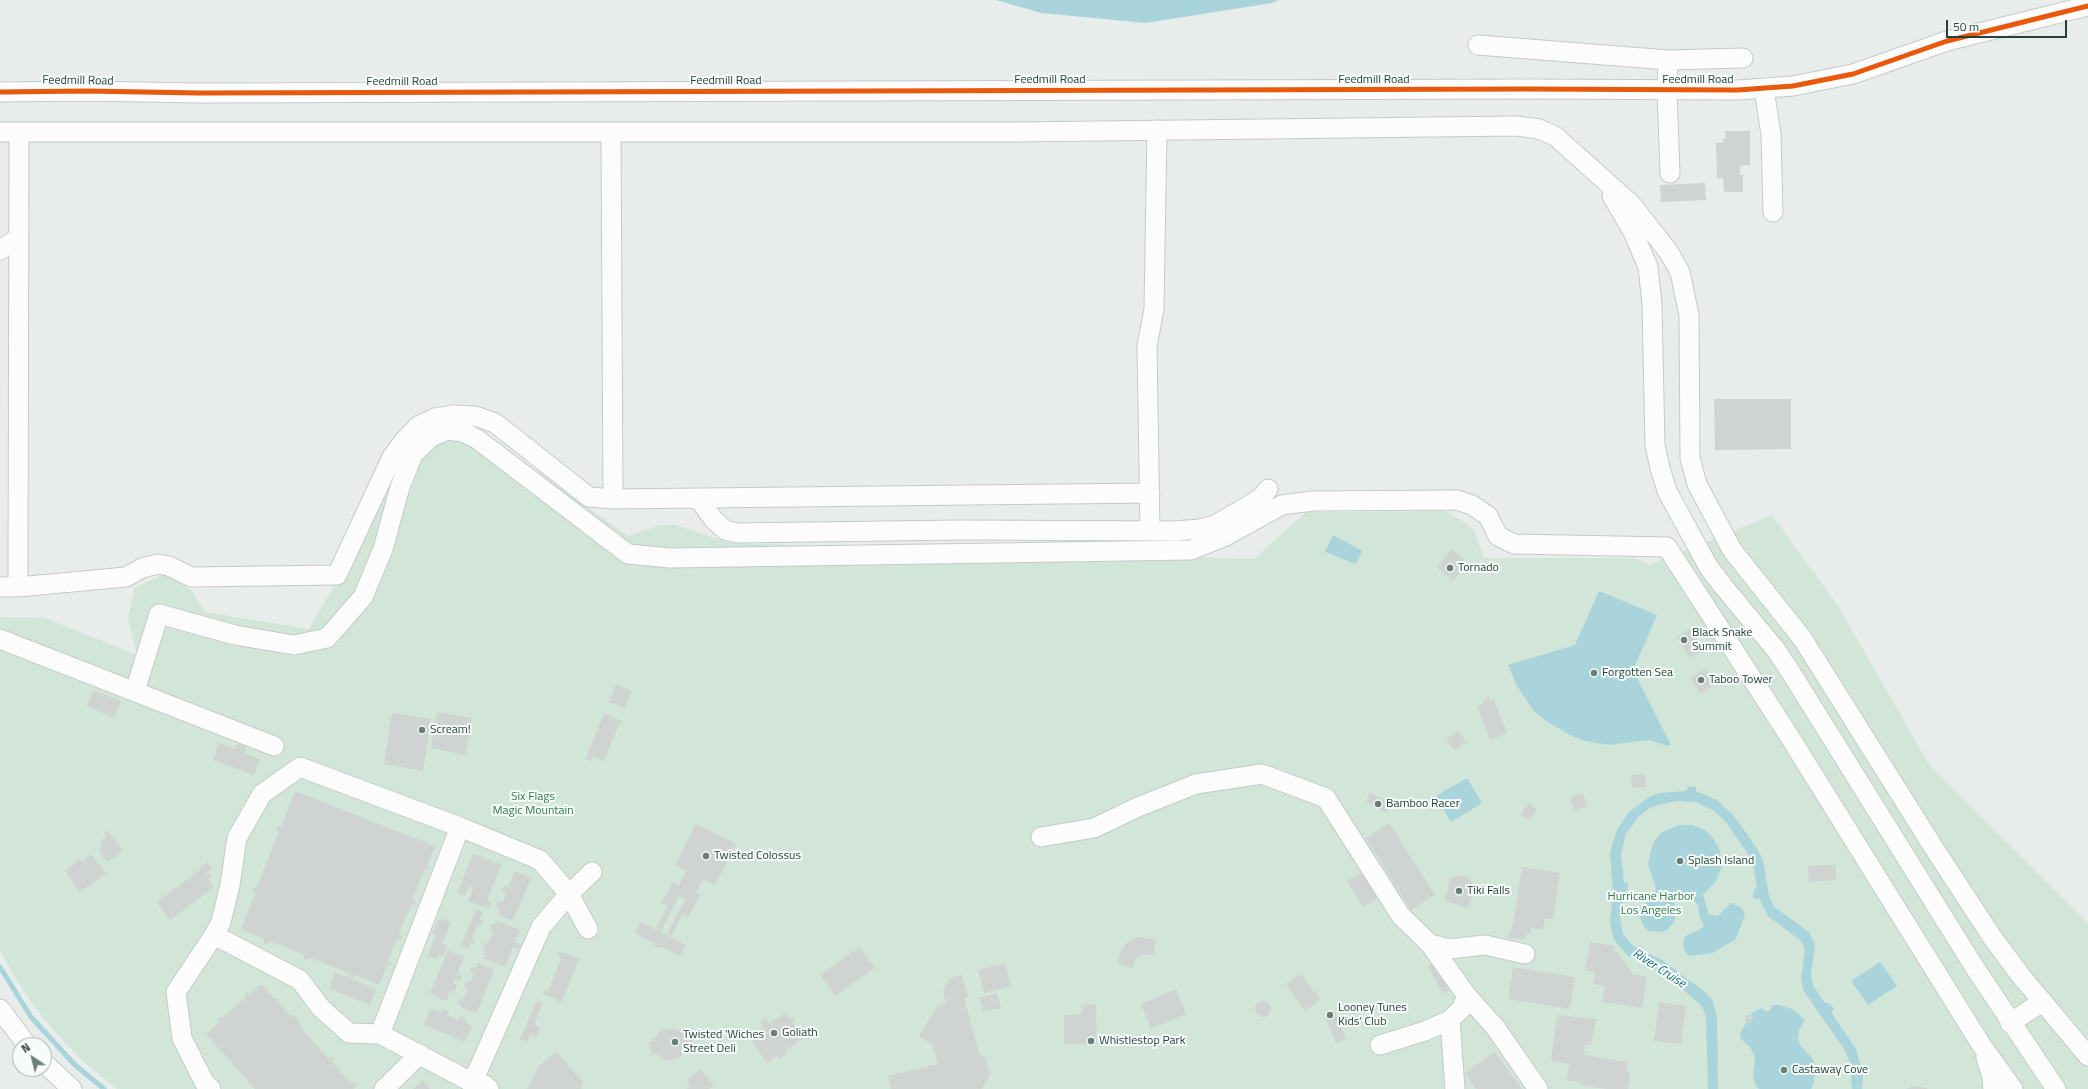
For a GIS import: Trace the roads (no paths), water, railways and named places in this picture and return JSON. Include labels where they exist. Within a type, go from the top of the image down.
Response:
[{"type":"street","name":"Feedmill Road","points":[[0,92],[86,91],[208,93],[1764,89],[1793,86],[1853,74],[1947,41],[2088,6]]},
{"type":"street","points":[[1478,45],[1668,60],[1743,58]]},
{"type":"street","points":[[1668,60],[1667,90],[1670,172]]},
{"type":"street","points":[[1764,89],[1771,134],[1773,212]]},
{"type":"street","points":[[1150,493],[613,499],[589,497],[495,423],[475,416],[454,415],[435,418],[418,426],[403,442],[392,458],[337,575],[191,577],[169,566],[158,564],[142,568],[126,577],[9,587],[18,238],[9,132],[1157,130],[1517,126],[1539,129],[1555,136],[1631,204],[1668,251],[1680,272],[1689,315],[1690,458],[1697,484],[1732,550],[1802,638],[1963,893],[2021,976],[2088,1056]]},
{"type":"street","points":[[1150,530],[1147,346],[1154,309],[1157,130]]},
{"type":"street","points":[[611,132],[613,499]]},
{"type":"street","points":[[1582,160],[1612,195],[1645,256],[1648,267],[1652,304],[1653,414],[1655,445],[1667,491],[1708,566],[1776,650],[1790,671],[2010,1023],[2056,1089]]},
{"type":"street","points":[[0,250],[18,238]]},
{"type":"street","points":[[135,691],[159,614],[235,635],[294,646],[327,638],[363,597],[383,549],[400,487],[414,454],[430,438],[448,430],[463,432],[477,439],[628,554],[670,558],[1191,550],[1224,536],[1282,505],[1313,501],[1457,500],[1472,505],[1488,516],[1498,536],[1514,544],[1667,547],[1786,732],[1982,1046],[2013,1089]]},
{"type":"street","points":[[698,498],[714,520],[725,530],[737,533],[1150,530],[1200,529],[1215,525],[1248,506],[1262,496],[1268,489]]},
{"type":"street","points":[[1723,586],[1746,568]]},
{"type":"street","points":[[0,639],[274,746]]},
{"type":"street","points":[[211,1089],[204,1082],[182,1038],[176,992],[221,922],[227,900],[237,838],[262,794],[300,767],[460,827],[540,860],[570,894],[588,929]]},
{"type":"street","points":[[1041,836],[1094,828],[1138,807],[1196,784],[1262,774],[1326,798],[1402,916],[1430,944],[1467,996],[1495,1027],[1538,1089]]},
{"type":"street","points":[[380,1034],[460,827]]},
{"type":"street","points":[[472,1085],[540,927],[592,872]]},
{"type":"street","points":[[214,935],[300,980],[320,1008],[349,1033],[380,1034],[420,1054],[472,1085],[485,1085],[489,1089]]},
{"type":"street","points":[[1430,944],[1449,949],[1485,944],[1525,954]]},
{"type":"street","points":[[1380,1045],[1425,1031],[1450,1020],[1462,1008],[1467,996]]},
{"type":"street","points":[[2010,1023],[2042,1002]]},
{"type":"street","points":[[0,1009],[21,1037]]},
{"type":"street","points":[[1450,1020],[1455,1089]]},
{"type":"street","points":[[1982,1046],[1992,1077],[1993,1089]]},
{"type":"street","points":[[384,1089],[420,1054]]},
{"type":"street","points":[[52,1070],[72,1089]]},
{"type":"water","points":[[996,0],[1279,0],[1272,3],[1146,23],[1041,13]]},
{"type":"water","points":[[1333,535],[1362,551],[1356,564],[1325,552]]},
{"type":"water","points":[[1599,591],[1657,615],[1633,670],[1671,745],[1667,746],[1649,740],[1609,745],[1585,741],[1572,736],[1546,721],[1533,710],[1517,686],[1508,665],[1575,645]]},
{"type":"water","points":[[1467,778],[1482,803],[1451,822],[1436,796]]},
{"type":"water","name":"River Cruise","points":[[1690,786],[1696,787],[1696,791],[1717,800],[1734,816],[1756,847],[1763,860],[1769,896],[1774,907],[1809,932],[1815,946],[1811,974],[1813,985],[1824,1002],[1830,1004],[1834,1009],[1831,1012],[1856,1049],[1863,1074],[1862,1089],[1852,1089],[1850,1062],[1844,1049],[1803,990],[1801,978],[1805,951],[1801,941],[1768,916],[1759,898],[1754,899],[1753,892],[1757,886],[1752,860],[1726,822],[1713,810],[1696,802],[1677,801],[1648,809],[1638,817],[1626,834],[1621,854],[1624,883],[1628,883],[1628,890],[1623,893],[1620,918],[1623,934],[1633,946],[1662,960],[1705,992],[1713,1001],[1717,1018],[1718,1089],[1708,1089],[1706,1017],[1702,1006],[1679,986],[1656,970],[1628,956],[1614,940],[1610,922],[1613,894],[1610,852],[1617,830],[1629,812],[1649,797],[1659,793],[1685,791]]},
{"type":"water","points":[[1679,825],[1692,825],[1705,830],[1713,838],[1719,849],[1721,869],[1716,881],[1703,895],[1709,914],[1718,916],[1731,903],[1741,907],[1745,914],[1736,939],[1713,953],[1689,956],[1684,950],[1683,941],[1686,936],[1704,926],[1699,915],[1698,905],[1692,899],[1676,898],[1674,903],[1676,912],[1674,922],[1667,930],[1661,932],[1649,931],[1644,927],[1640,917],[1640,908],[1654,894],[1656,889],[1648,864],[1653,843],[1661,833]]},
{"type":"water","points":[[1880,962],[1897,986],[1868,1005],[1851,981]]},
{"type":"water","points":[[1772,1005],[1779,1005],[1792,1009],[1805,1020],[1799,1030],[1798,1038],[1800,1045],[1812,1058],[1815,1066],[1814,1081],[1811,1089],[1759,1089],[1756,1086],[1753,1077],[1755,1057],[1750,1047],[1741,1039],[1740,1033],[1753,1012],[1762,1008],[1764,1011],[1769,1011]]},
{"type":"waterway","points":[[0,967],[31,1017],[74,1064],[104,1089]]},
{"type":"place","name":"Tornado","points":[[1450,568]]},
{"type":"place","name":"Black Snake Summit","points":[[1684,640]]},
{"type":"place","name":"Forgotten Sea","points":[[1594,673]]},
{"type":"place","name":"Taboo Tower","points":[[1701,680]]},
{"type":"place","name":"Scream!","points":[[422,730]]},
{"type":"place","name":"Bamboo Racer","points":[[1378,804]]},
{"type":"place","name":"Twisted Colossus","points":[[706,856]]},
{"type":"place","name":"Splash Island","points":[[1680,861]]},
{"type":"place","name":"Tiki Falls","points":[[1459,891]]},
{"type":"place","name":"Looney Tunes Kids' Club","points":[[1330,1015]]},
{"type":"place","name":"Goliath","points":[[774,1033]]},
{"type":"place","name":"Whistlestop Park","points":[[1091,1041]]},
{"type":"place","name":"Twisted 'Wiches Street Deli","points":[[675,1042]]},
{"type":"place","name":"Castaway Cove","points":[[1784,1070]]},
{"type":"park label","name":"Six Flags Magic Mountain","points":[[533,804]]},
{"type":"park label","name":"Hurricane Harbor Los Angeles","points":[[1651,904]]}]
